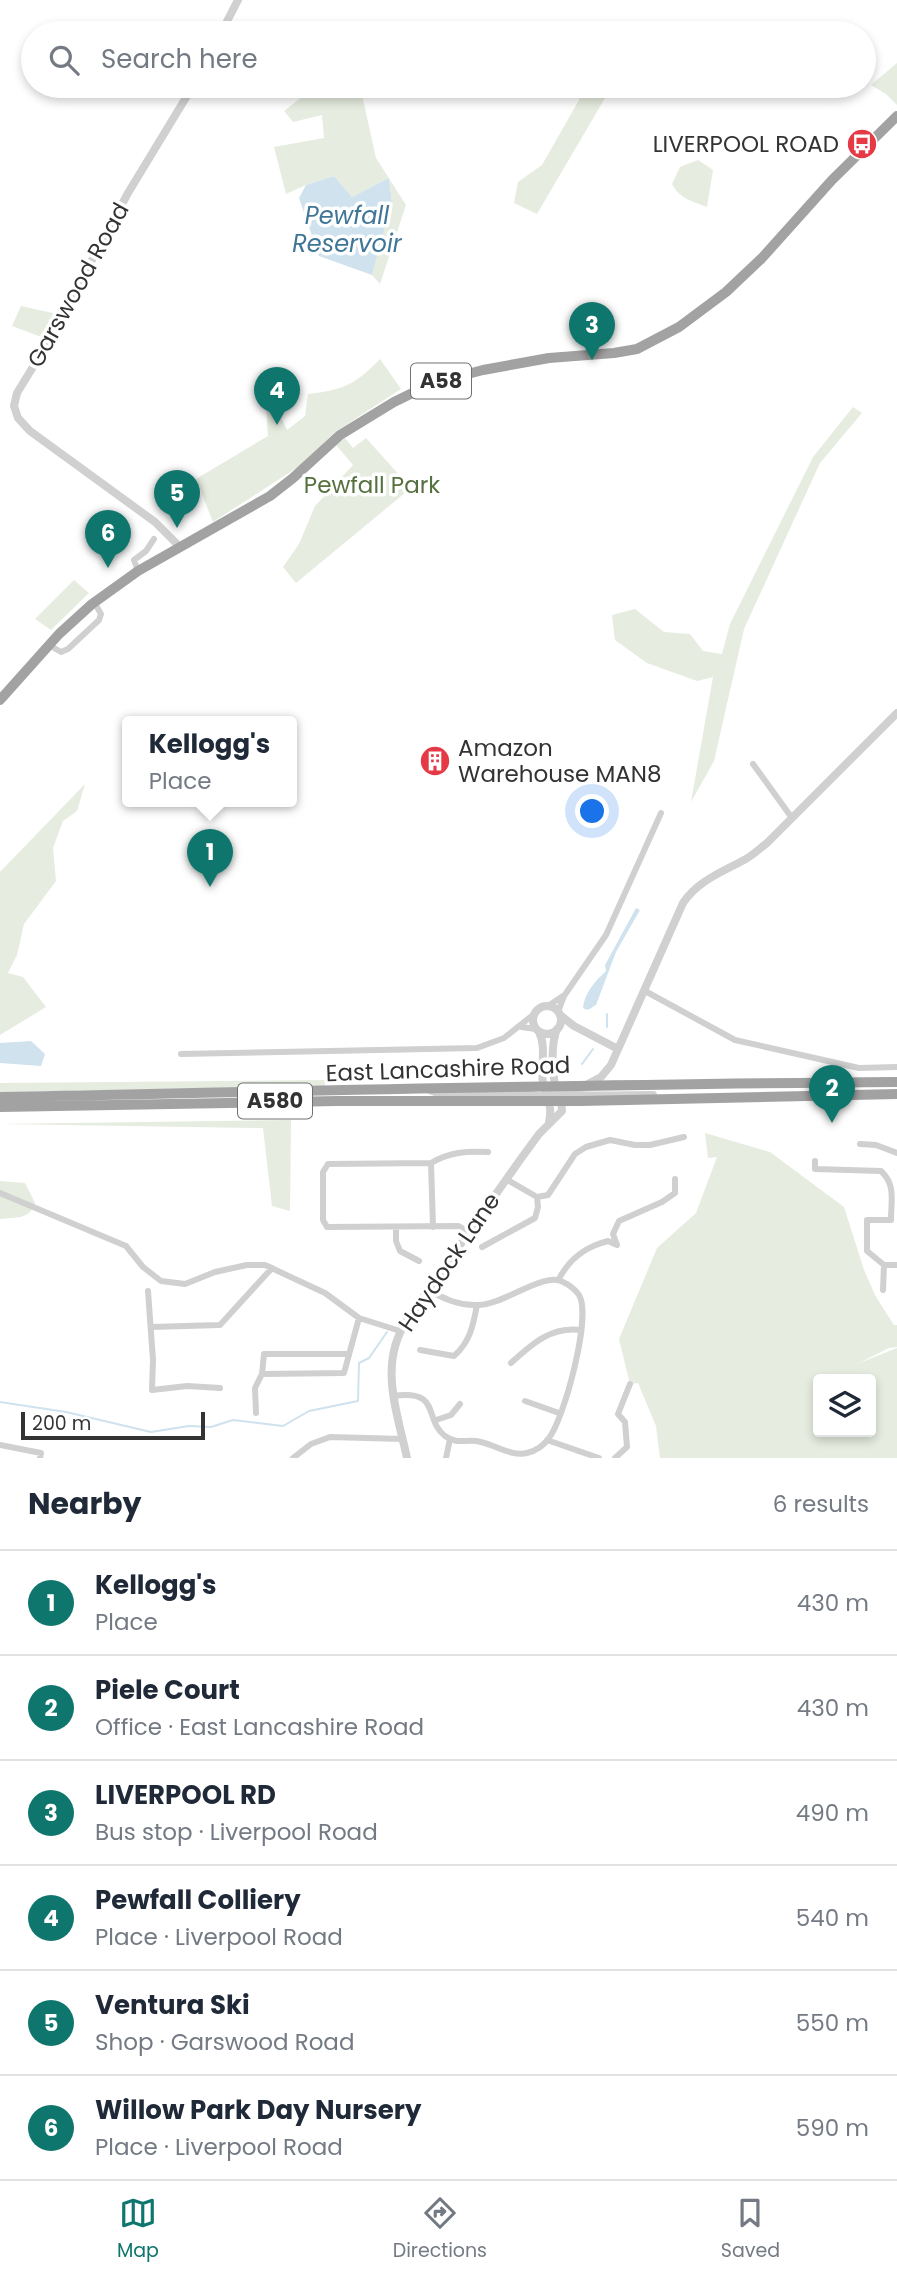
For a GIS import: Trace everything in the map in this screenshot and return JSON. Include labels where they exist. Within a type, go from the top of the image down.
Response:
[{"type":"highway","name":"A58","points":[[0,700],[48,645],[94,602],[179,546],[270,496],[351,427],[423,387],[470,373],[535,360],[630,351],[659,339],[700,313],[744,276],[832,180],[897,116]]},
{"type":"highway","name":"East Lancashire Road","points":[[0,1107],[549,1099],[588,1084],[897,1082]]},
{"type":"highway","name":"East Lancashire Road","points":[[0,1097],[543,1085],[559,1093],[704,1098],[897,1094]]},
{"type":"street","points":[[227,21],[238,0]]},
{"type":"street","name":"Garswood Road","points":[[179,546],[155,522],[30,431],[18,418],[14,406],[17,393],[47,344],[128,193],[186,98]]},
{"type":"street","points":[[138,571],[134,560],[146,551],[150,540]]},
{"type":"street","points":[[48,645],[61,652],[91,628],[101,614],[94,602]]},
{"type":"street","points":[[588,1084],[601,1077],[611,1065],[683,903],[691,891],[702,882],[747,859],[897,713]]},
{"type":"street","points":[[753,764],[792,818]]},
{"type":"street","points":[[559,1093],[554,1042],[564,996],[606,935],[661,813]]},
{"type":"street","points":[[645,991],[735,1040],[859,1068],[897,1067]]},
{"type":"street","points":[[181,1054],[477,1048],[495,1043],[521,1027],[541,1007],[548,1006],[564,996]]},
{"type":"street","points":[[548,1006],[574,1026],[618,1049]]},
{"type":"street","points":[[533,1015],[533,1022],[543,1042],[543,1085],[549,1099],[550,1122]]},
{"type":"street","points":[[521,1027],[551,1034],[558,1028],[574,1026]]},
{"type":"street","points":[[611,1065],[611,1077],[620,1085]]},
{"type":"street","points":[[427,1089],[440,1094],[513,1093],[549,1099]]},
{"type":"street","name":"Haydock Lane","points":[[407,1458],[393,1396],[392,1359],[400,1331],[506,1179],[550,1122],[557,1119],[562,1111],[559,1093]]},
{"type":"street","points":[[671,1129],[675,1139]]},
{"type":"street","points":[[506,1179],[537,1197],[548,1195],[575,1154],[586,1147],[610,1140],[642,1146],[684,1137]]},
{"type":"street","points":[[860,1144],[886,1147],[897,1153]]},
{"type":"street","points":[[469,1232],[458,1226],[327,1227],[323,1220],[323,1172],[328,1164],[431,1163],[445,1155],[462,1151],[488,1152]]},
{"type":"street","points":[[814,1161],[814,1169],[881,1171],[888,1177],[892,1184],[891,1220],[867,1220],[867,1251],[884,1265],[897,1265]]},
{"type":"street","points":[[431,1163],[433,1227]]},
{"type":"street","points":[[559,1279],[566,1265],[594,1244],[608,1241],[617,1245],[613,1234],[619,1221],[662,1202],[675,1192],[675,1179]]},
{"type":"street","points":[[0,1193],[125,1246],[143,1267],[161,1281],[185,1284],[215,1272],[247,1265],[265,1265],[326,1293],[359,1318],[400,1331]]},
{"type":"street","points":[[482,1247],[535,1218],[537,1197]]},
{"type":"street","points":[[396,1227],[396,1241],[400,1251],[419,1261]]},
{"type":"street","points":[[883,1290],[884,1265]]},
{"type":"street","points":[[150,1327],[220,1325],[272,1268]]},
{"type":"street","points":[[393,1396],[407,1395],[422,1400],[430,1408],[441,1432],[450,1439],[460,1442],[478,1441],[513,1455],[526,1453],[541,1446],[551,1436],[578,1362],[583,1311],[579,1295],[559,1279],[546,1279],[505,1300],[477,1305],[454,1303],[428,1290]]},
{"type":"street","points":[[148,1291],[152,1390],[187,1386],[220,1388]]},
{"type":"street","points":[[420,1350],[454,1356],[464,1347],[472,1331],[477,1305]]},
{"type":"street","points":[[262,1374],[344,1373],[359,1318]]},
{"type":"street","points":[[511,1363],[537,1339],[566,1328],[581,1330]]},
{"type":"street","points":[[256,1413],[255,1388],[262,1374],[264,1354],[349,1354]]},
{"type":"street","points":[[615,1458],[628,1447],[625,1422],[618,1415],[630,1384]]},
{"type":"street","points":[[525,1401],[559,1413]]},
{"type":"street","points":[[436,1420],[451,1415],[463,1403]]},
{"type":"street","points":[[293,1458],[311,1444],[330,1437],[402,1439]]},
{"type":"street","points":[[446,1458],[450,1439]]},
{"type":"street","points":[[547,1440],[599,1458]]},
{"type":"street","points":[[0,1445],[41,1453],[40,1458]]},
{"type":"green space","points":[[897,63],[897,105],[876,88],[876,81]]},
{"type":"green space","points":[[301,98],[363,98],[376,158],[389,178],[352,197],[334,176],[286,194],[274,147],[324,138],[322,115],[293,122],[284,111]]},
{"type":"green space","points":[[605,98],[537,214],[514,203],[518,182],[542,165],[579,100]]},
{"type":"green space","points":[[698,160],[713,170],[707,207],[683,196],[672,184],[680,167]]},
{"type":"green space","points":[[389,178],[406,205],[380,284],[372,275],[392,202]]},
{"type":"green space","points":[[21,306],[57,314],[44,338],[12,326]]},
{"type":"green space","points":[[380,359],[401,389],[335,432],[301,465],[213,522],[196,479],[268,436],[266,405],[273,401],[287,430],[305,416],[308,394],[348,385]]},
{"type":"green space","points":[[853,407],[862,413],[820,463],[744,629],[714,761],[691,802],[713,677],[697,681],[647,663],[615,640],[612,615],[635,609],[664,632],[690,634],[703,651],[722,654],[730,624],[813,457]]},
{"type":"green space","name":"Pewfall Park","points":[[345,438],[353,448],[366,438],[411,488],[296,583],[283,567],[299,544],[315,506],[353,465],[336,445]]},
{"type":"green space","points":[[74,580],[89,593],[51,630],[35,619]]},
{"type":"green space","points":[[85,784],[77,811],[63,821],[53,848],[56,881],[24,924],[17,955],[8,973],[23,977],[46,1007],[0,1035],[0,872]]},
{"type":"green space","points":[[325,1080],[325,1086],[0,1092],[0,1083]]},
{"type":"green space","points":[[291,1120],[290,1211],[272,1206],[263,1128],[0,1124]]},
{"type":"green space","points":[[705,1133],[770,1152],[844,1207],[864,1270],[876,1297],[894,1325],[897,1325],[897,1347],[889,1348],[857,1364],[897,1348],[897,1458],[660,1458],[656,1426],[638,1383],[630,1384],[619,1339],[657,1248],[696,1213],[717,1157],[708,1158]]},
{"type":"green space","points":[[0,1181],[25,1183],[35,1203],[30,1212],[21,1217],[0,1219]]},
{"type":"water","name":"Pewfall Reservoir","points":[[334,176],[352,197],[389,178],[392,202],[372,275],[319,256],[299,198],[306,185]]},
{"type":"water","points":[[636,908],[640,910],[616,952],[596,1005],[589,1009],[583,1008],[591,988],[606,971],[605,965]]},
{"type":"water","points":[[31,1041],[45,1054],[41,1066],[0,1063],[0,1043]]},
{"type":"waterway","points":[[607,1014],[607,1027]]},
{"type":"waterway","points":[[582,1064],[593,1049]]},
{"type":"waterway","points":[[0,1402],[66,1412],[151,1432],[189,1426],[211,1427],[233,1420],[283,1426],[309,1411],[358,1401],[359,1363],[369,1358],[387,1332]]},
{"type":"place","name":"LIVERPOOL ROAD","points":[[862,144]]},
{"type":"place","name":"LIVERPOOL RD","points":[[592,360]]},
{"type":"place","name":"Pewfall Colliery","points":[[277,425]]},
{"type":"place","name":"Ventura Ski","points":[[177,528]]},
{"type":"place","name":"Willow Park Day Nursery","points":[[108,568]]},
{"type":"place","name":"Amazon Warehouse MAN8","points":[[435,761]]},
{"type":"place","name":"Kellogg's","points":[[210,887]]},
{"type":"place","name":"Piele Court","points":[[832,1123]]}]
